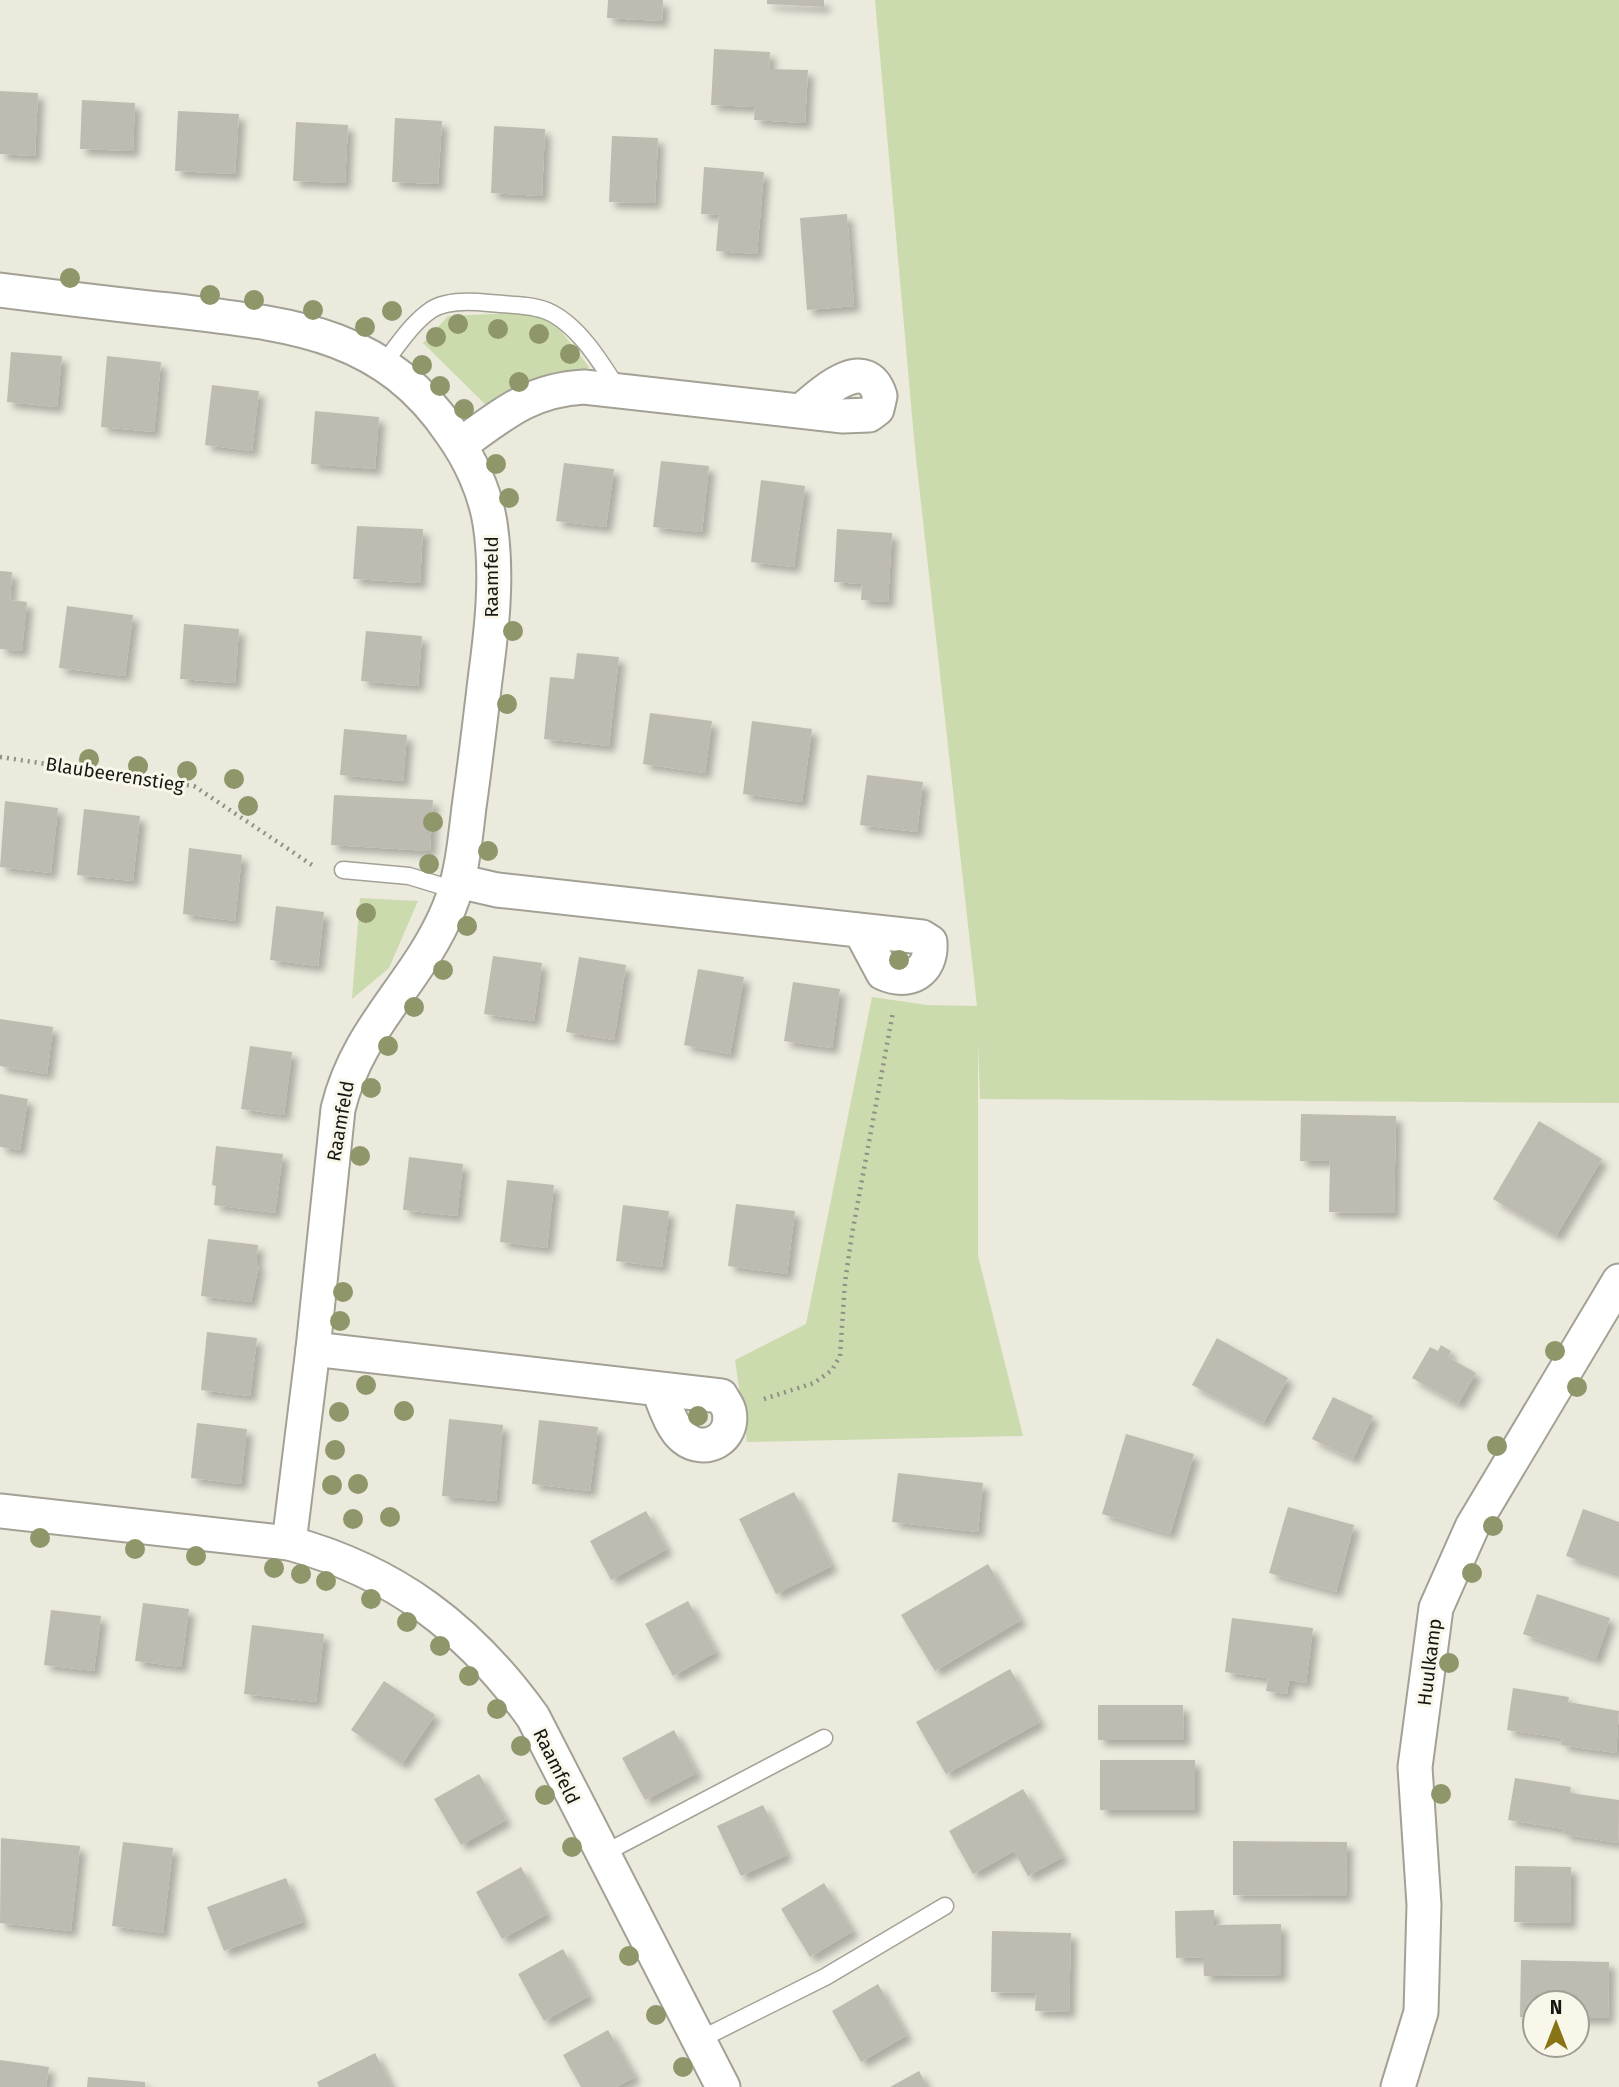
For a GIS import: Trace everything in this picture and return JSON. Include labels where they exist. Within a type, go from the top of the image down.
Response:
[{"type":"street","name":"Raamfeld","points":[[0,290],[294,327],[338,339],[384,363],[436,409],[460,445],[482,492],[490,519],[495,568],[490,643],[457,885],[434,938],[359,1049],[345,1079],[338,1109],[289,1543]]},
{"type":"street","points":[[460,445],[547,391],[584,387],[800,411]]},
{"type":"street","points":[[457,885],[497,890],[860,930],[922,937],[930,943],[928,963],[922,972],[902,979],[883,974],[860,930]]},
{"type":"street","name":"Huulkamp","points":[[1398,2087],[1421,2012],[1424,1905],[1415,1767],[1436,1608],[1472,1527],[1619,1281]]},
{"type":"street","points":[[313,1349],[721,1396],[729,1411],[728,1428],[722,1440],[712,1445],[694,1444],[681,1436],[658,1389]]},
{"type":"street","name":"Raamfeld","points":[[0,1511],[289,1543],[323,1552],[382,1577],[473,1644],[504,1677],[533,1717],[601,1855],[723,2087]]},
{"type":"lane","points":[[384,363],[430,311],[440,305],[478,302],[536,307],[550,312],[578,335],[619,391]]},
{"type":"lane","points":[[343,870],[409,876],[457,885]]},
{"type":"lane","points":[[601,1855],[824,1738]]},
{"type":"lane","points":[[699,2040],[825,1977],[945,1906]]},
{"type":"path","name":"Blaubeerenstieg","points":[[0,757],[194,786],[319,870],[343,870]]},
{"type":"path","points":[[721,1396],[765,1399],[790,1392],[814,1383],[832,1370],[840,1356],[845,1282],[891,1037],[893,978]]},
{"type":"green space","points":[[875,0],[1619,0],[1619,1103],[980,1099],[978,1041],[978,1256],[1023,1436],[747,1442],[735,1360],[806,1324],[872,997],[927,1005],[977,1006],[915,449]]},
{"type":"green space","points":[[537,312],[561,331],[589,367],[582,373],[550,373],[486,405],[423,343],[448,316]]},
{"type":"green space","points":[[360,898],[418,901],[389,968],[352,999]]},
{"type":"building","points":[[608,0],[663,0],[662,21],[607,18]]},
{"type":"building","points":[[767,0],[824,0],[824,7],[767,4]]},
{"type":"building","points":[[714,49],[770,52],[769,69],[808,70],[805,123],[754,120],[755,107],[711,105]]},
{"type":"building","points":[[0,91],[38,93],[35,156],[0,154]]},
{"type":"building","points":[[82,100],[135,103],[133,151],[80,149]]},
{"type":"building","points":[[178,111],[239,114],[235,174],[175,171]]},
{"type":"building","points":[[395,118],[442,121],[438,184],[392,182]]},
{"type":"building","points":[[296,122],[348,125],[345,183],[293,181]]},
{"type":"building","points":[[494,126],[545,129],[542,196],[491,193]]},
{"type":"building","points":[[612,136],[658,138],[655,203],[609,202]]},
{"type":"building","points":[[704,167],[764,172],[757,254],[716,251],[719,215],[701,214]]},
{"type":"building","points":[[847,214],[854,306],[807,310],[800,218]]},
{"type":"building","points":[[11,352],[62,356],[57,407],[7,402]]},
{"type":"building","points":[[107,356],[161,362],[154,432],[101,427]]},
{"type":"building","points":[[212,385],[259,391],[252,451],[205,445]]},
{"type":"building","points":[[315,411],[379,417],[375,469],[311,464]]},
{"type":"building","points":[[661,461],[709,466],[702,532],[653,527]]},
{"type":"building","points":[[564,463],[614,469],[606,527],[556,521]]},
{"type":"building","points":[[761,480],[805,486],[794,567],[751,562]]},
{"type":"building","points":[[357,526],[423,529],[420,583],[353,579]]},
{"type":"building","points":[[837,529],[892,533],[888,602],[861,600],[862,584],[834,582]]},
{"type":"building","points":[[0,571],[12,572],[10,600],[27,602],[22,651],[0,649]]},
{"type":"building","points":[[67,606],[133,615],[125,676],[59,668]]},
{"type":"building","points":[[184,624],[239,629],[235,683],[180,679]]},
{"type":"building","points":[[366,631],[422,636],[418,686],[361,681]]},
{"type":"building","points":[[577,653],[619,657],[609,746],[544,739],[550,677],[574,679]]},
{"type":"building","points":[[650,713],[712,721],[705,773],[643,764]]},
{"type":"building","points":[[752,721],[812,729],[802,802],[743,794]]},
{"type":"building","points":[[344,729],[407,735],[403,781],[340,775]]},
{"type":"building","points":[[867,775],[923,782],[917,832],[860,825]]},
{"type":"building","points":[[334,795],[433,800],[430,851],[331,845]]},
{"type":"building","points":[[5,801],[58,808],[51,873],[0,867]]},
{"type":"building","points":[[84,809],[140,816],[133,881],[77,875]]},
{"type":"building","points":[[189,848],[242,855],[235,921],[183,914]]},
{"type":"building","points":[[276,906],[324,912],[318,966],[270,960]]},
{"type":"building","points":[[493,956],[542,963],[534,1021],[484,1014]]},
{"type":"building","points":[[579,957],[626,965],[614,1040],[566,1032]]},
{"type":"building","points":[[698,969],[744,977],[730,1054],[684,1045]]},
{"type":"building","points":[[793,982],[840,989],[832,1048],[784,1041]]},
{"type":"building","points":[[0,1019],[53,1027],[47,1074],[0,1066]]},
{"type":"building","points":[[250,1046],[292,1052],[284,1115],[241,1109]]},
{"type":"building","points":[[0,1094],[28,1099],[20,1150],[0,1147]]},
{"type":"building","points":[[1301,1114],[1396,1116],[1394,1213],[1329,1212],[1330,1161],[1300,1161]]},
{"type":"building","points":[[1539,1121],[1602,1159],[1556,1236],[1493,1199]]},
{"type":"building","points":[[216,1146],[283,1154],[275,1213],[214,1205],[216,1186],[212,1185]]},
{"type":"building","points":[[409,1157],[463,1164],[457,1216],[403,1210]]},
{"type":"building","points":[[507,1180],[554,1185],[547,1248],[500,1242]]},
{"type":"building","points":[[736,1204],[795,1211],[787,1274],[728,1266]]},
{"type":"building","points":[[623,1205],[669,1211],[662,1267],[616,1261]]},
{"type":"building","points":[[208,1239],[258,1245],[256,1265],[259,1265],[251,1302],[201,1296]]},
{"type":"building","points":[[207,1332],[257,1338],[250,1396],[201,1390]]},
{"type":"building","points":[[1217,1338],[1288,1378],[1263,1423],[1192,1385]]},
{"type":"building","points":[[1441,1345],[1451,1351],[1448,1357],[1476,1373],[1458,1404],[1412,1378],[1430,1347],[1438,1351]]},
{"type":"building","points":[[1333,1397],[1373,1416],[1353,1459],[1312,1439]]},
{"type":"building","points":[[449,1419],[503,1425],[496,1501],[442,1496]]},
{"type":"building","points":[[539,1420],[598,1427],[590,1491],[532,1484]]},
{"type":"building","points":[[197,1423],[247,1429],[241,1484],[191,1478]]},
{"type":"building","points":[[1126,1434],[1194,1454],[1170,1534],[1102,1514]]},
{"type":"building","points":[[898,1473],[983,1483],[978,1532],[892,1522]]},
{"type":"building","points":[[794,1492],[832,1566],[776,1594],[739,1519]]},
{"type":"building","points":[[1288,1507],[1354,1525],[1336,1592],[1269,1573]]},
{"type":"building","points":[[1583,1509],[1619,1522],[1619,1574],[1566,1556]]},
{"type":"building","points":[[646,1511],[667,1549],[611,1580],[590,1541]]},
{"type":"building","points":[[988,1564],[1021,1620],[935,1671],[901,1615]]},
{"type":"building","points":[[1537,1594],[1610,1618],[1596,1659],[1523,1634]]},
{"type":"building","points":[[688,1601],[716,1652],[673,1676],[645,1624]]},
{"type":"building","points":[[143,1603],[189,1609],[181,1667],[135,1661]]},
{"type":"building","points":[[51,1610],[101,1616],[94,1671],[44,1665]]},
{"type":"building","points":[[1232,1618],[1313,1628],[1306,1683],[1289,1680],[1287,1694],[1266,1691],[1268,1678],[1225,1672]]},
{"type":"building","points":[[252,1625],[324,1634],[316,1702],[244,1694]]},
{"type":"building","points":[[1010,1669],[1040,1722],[946,1774],[916,1722]]},
{"type":"building","points":[[384,1681],[435,1715],[402,1764],[351,1730]]},
{"type":"building","points":[[1513,1688],[1569,1697],[1568,1702],[1619,1711],[1616,1753],[1561,1745],[1562,1738],[1507,1730]]},
{"type":"building","points":[[1098,1705],[1183,1705],[1184,1740],[1098,1740]]},
{"type":"building","points":[[674,1730],[697,1773],[645,1800],[622,1758]]},
{"type":"building","points":[[1100,1760],[1195,1760],[1195,1810],[1100,1810]]},
{"type":"building","points":[[479,1774],[506,1820],[461,1845],[434,1799]]},
{"type":"building","points":[[1515,1778],[1571,1787],[1570,1793],[1619,1800],[1618,1843],[1563,1834],[1564,1829],[1508,1820]]},
{"type":"building","points":[[1023,1789],[1063,1857],[1028,1876],[1014,1851],[973,1874],[949,1831]]},
{"type":"building","points":[[763,1805],[787,1855],[741,1876],[717,1826]]},
{"type":"building","points":[[1,1838],[80,1846],[71,1931],[0,1923]]},
{"type":"building","points":[[1233,1841],[1347,1842],[1346,1896],[1233,1895]]},
{"type":"building","points":[[123,1842],[173,1848],[163,1933],[112,1926]]},
{"type":"building","points":[[1515,1866],[1571,1867],[1570,1923],[1514,1922]]},
{"type":"building","points":[[521,1867],[547,1914],[502,1939],[476,1892]]},
{"type":"building","points":[[286,1878],[303,1922],[224,1951],[207,1907]]},
{"type":"building","points":[[824,1883],[853,1931],[810,1957],[781,1909]]},
{"type":"building","points":[[1214,1910],[1214,1925],[1281,1924],[1281,1975],[1204,1976],[1203,1957],[1176,1958],[1175,1911]]},
{"type":"building","points":[[992,1931],[1071,1933],[1069,2012],[1035,2011],[1036,1993],[991,1992]]},
{"type":"building","points":[[563,1949],[589,1996],[544,2021],[518,1974]]},
{"type":"building","points":[[1521,1960],[1609,1962],[1608,2018],[1591,2018],[1591,1989],[1521,1989],[1520,2017]]},
{"type":"building","points":[[878,1984],[907,2035],[861,2062],[832,2011]]},
{"type":"building","points":[[608,2030],[635,2077],[616,2087],[581,2087],[563,2055]]},
{"type":"building","points":[[375,2053],[392,2087],[319,2087],[317,2082]]},
{"type":"building","points":[[0,2060],[49,2067],[46,2087],[0,2087]]},
{"type":"building","points":[[919,2071],[927,2087],[890,2087]]},
{"type":"building","points":[[88,2077],[145,2082],[145,2087],[87,2087]]}]
